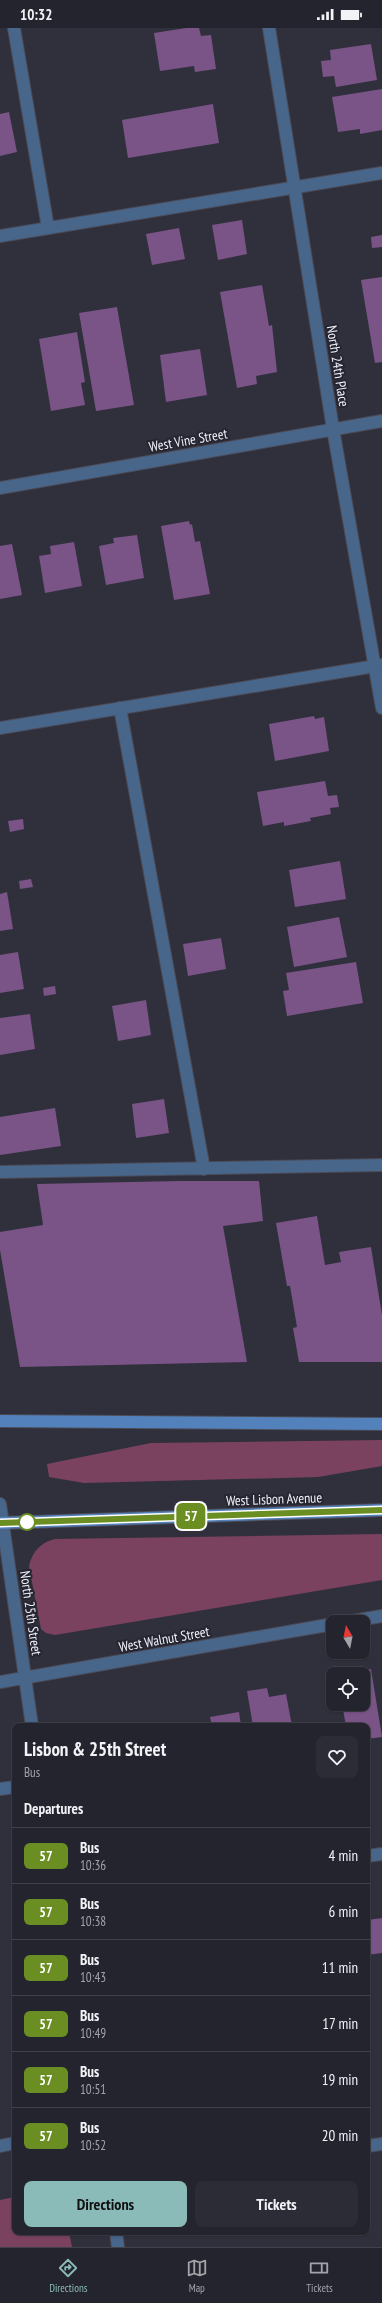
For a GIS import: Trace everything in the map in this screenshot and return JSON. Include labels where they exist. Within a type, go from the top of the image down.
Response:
[{"type":"main road","points":[[0,1421],[382,1424]]},
{"type":"main road","name":"West Lisbon Avenue","points":[[1,1523],[382,1510]]},
{"type":"street","points":[[14,28],[48,228]]},
{"type":"street","name":"North 24th Place","points":[[269,28],[333,429],[378,666],[382,708]]},
{"type":"street","points":[[0,236],[382,173]]},
{"type":"street","name":"West Vine Street","points":[[0,488],[382,421]]},
{"type":"street","points":[[0,728],[378,666]]},
{"type":"street","points":[[120,708],[204,1168]]},
{"type":"street","points":[[0,1172],[382,1165]]},
{"type":"street","name":"North 25th Street","points":[[0,1504],[1,1523],[32,1723]]},
{"type":"street","points":[[370,1618],[382,1616]]},
{"type":"street","name":"West Walnut Street","points":[[0,1682],[326,1625]]},
{"type":"street","points":[[0,1789],[12,1787]]},
{"type":"street","points":[[370,1856],[382,1854]]},
{"type":"street","points":[[0,2146],[12,2144]]},
{"type":"street","points":[[370,2146],[382,2144]]},
{"type":"street","points":[[116,2235],[118,2247]]},
{"type":"shaded area","points":[[382,1440],[382,1466],[318,1477],[84,1483],[49,1477],[47,1464],[151,1443]]},
{"type":"shaded area","points":[[382,1534],[382,1580],[55,1635],[46,1633],[41,1629],[29,1566],[32,1556],[38,1548],[50,1540],[55,1539]]},
{"type":"shaded area","points":[[12,2198],[12,2235],[70,2235],[72,2247],[0,2247],[0,2200]]},
{"type":"building","points":[[186,28],[199,28],[201,36],[211,35],[216,69],[195,72],[194,66],[160,71],[154,33]]},
{"type":"building","points":[[371,44],[377,80],[336,87],[334,76],[323,77],[321,61],[331,60],[330,50]]},
{"type":"building","points":[[382,89],[382,130],[360,134],[360,129],[338,132],[332,97]]},
{"type":"building","points":[[213,104],[219,143],[128,158],[122,120]]},
{"type":"building","points":[[9,112],[17,152],[0,156],[0,114]]},
{"type":"building","points":[[242,220],[247,254],[218,260],[212,225]]},
{"type":"building","points":[[179,228],[185,259],[152,265],[146,234]]},
{"type":"building","points":[[382,235],[382,247],[372,248],[371,237]]},
{"type":"building","points":[[382,277],[382,362],[375,363],[361,280]]},
{"type":"building","points":[[262,285],[269,326],[272,325],[277,372],[256,376],[257,384],[237,388],[220,292]]},
{"type":"building","points":[[117,307],[134,405],[96,411],[79,313]]},
{"type":"building","points":[[77,332],[85,382],[81,383],[85,405],[51,411],[39,339]]},
{"type":"building","points":[[200,349],[207,395],[166,402],[160,355]]},
{"type":"building","points":[[189,521],[190,525],[192,524],[195,542],[200,541],[210,594],[174,600],[161,526]]},
{"type":"building","points":[[137,535],[144,578],[106,585],[99,546],[114,543],[113,538]]},
{"type":"building","points":[[74,542],[82,586],[45,593],[39,556],[51,554],[50,546]]},
{"type":"building","points":[[12,544],[22,595],[0,599],[0,546]]},
{"type":"building","points":[[314,716],[315,719],[324,717],[329,751],[275,761],[269,724]]},
{"type":"building","points":[[325,781],[328,796],[337,795],[339,807],[330,808],[331,814],[310,818],[311,821],[284,826],[284,822],[263,826],[257,792]]},
{"type":"building","points":[[23,819],[24,829],[10,832],[8,821]]},
{"type":"building","points":[[340,861],[346,899],[295,907],[289,870]]},
{"type":"building","points":[[31,879],[33,887],[20,889],[19,881]]},
{"type":"building","points":[[7,892],[13,929],[0,931],[0,894]]},
{"type":"building","points":[[339,917],[347,957],[294,967],[287,927]]},
{"type":"building","points":[[221,938],[226,969],[188,976],[183,944]]},
{"type":"building","points":[[18,952],[24,989],[0,993],[0,955]]},
{"type":"building","points":[[356,962],[363,1003],[287,1016],[283,991],[289,990],[286,973]]},
{"type":"building","points":[[55,986],[56,994],[44,996],[43,988]]},
{"type":"building","points":[[146,1000],[151,1035],[118,1041],[112,1006]]},
{"type":"building","points":[[30,1014],[35,1049],[0,1055],[0,1018]]},
{"type":"building","points":[[164,1099],[169,1133],[136,1138],[132,1104]]},
{"type":"building","points":[[55,1108],[61,1146],[0,1155],[0,1117]]},
{"type":"building","points":[[259,1181],[263,1221],[223,1226],[247,1362],[20,1367],[0,1250],[0,1232],[43,1225],[37,1184]]},
{"type":"building","points":[[317,1216],[325,1265],[341,1262],[339,1252],[371,1247],[382,1315],[382,1362],[299,1362],[293,1328],[297,1327],[290,1286],[287,1286],[276,1223]]},
{"type":"building","points":[[371,1669],[382,1737],[370,1739],[370,1723],[345,1723],[343,1711],[370,1711]]},
{"type":"building","points":[[267,1688],[269,1697],[286,1694],[291,1723],[252,1723],[247,1691]]},
{"type":"building","points":[[239,1712],[241,1723],[211,1723],[210,1717]]},
{"type":"building","points":[[382,1918],[382,1953],[370,1955],[370,1920]]},
{"type":"bus line","name":"57","points":[[0,1523],[382,1510]]}]
